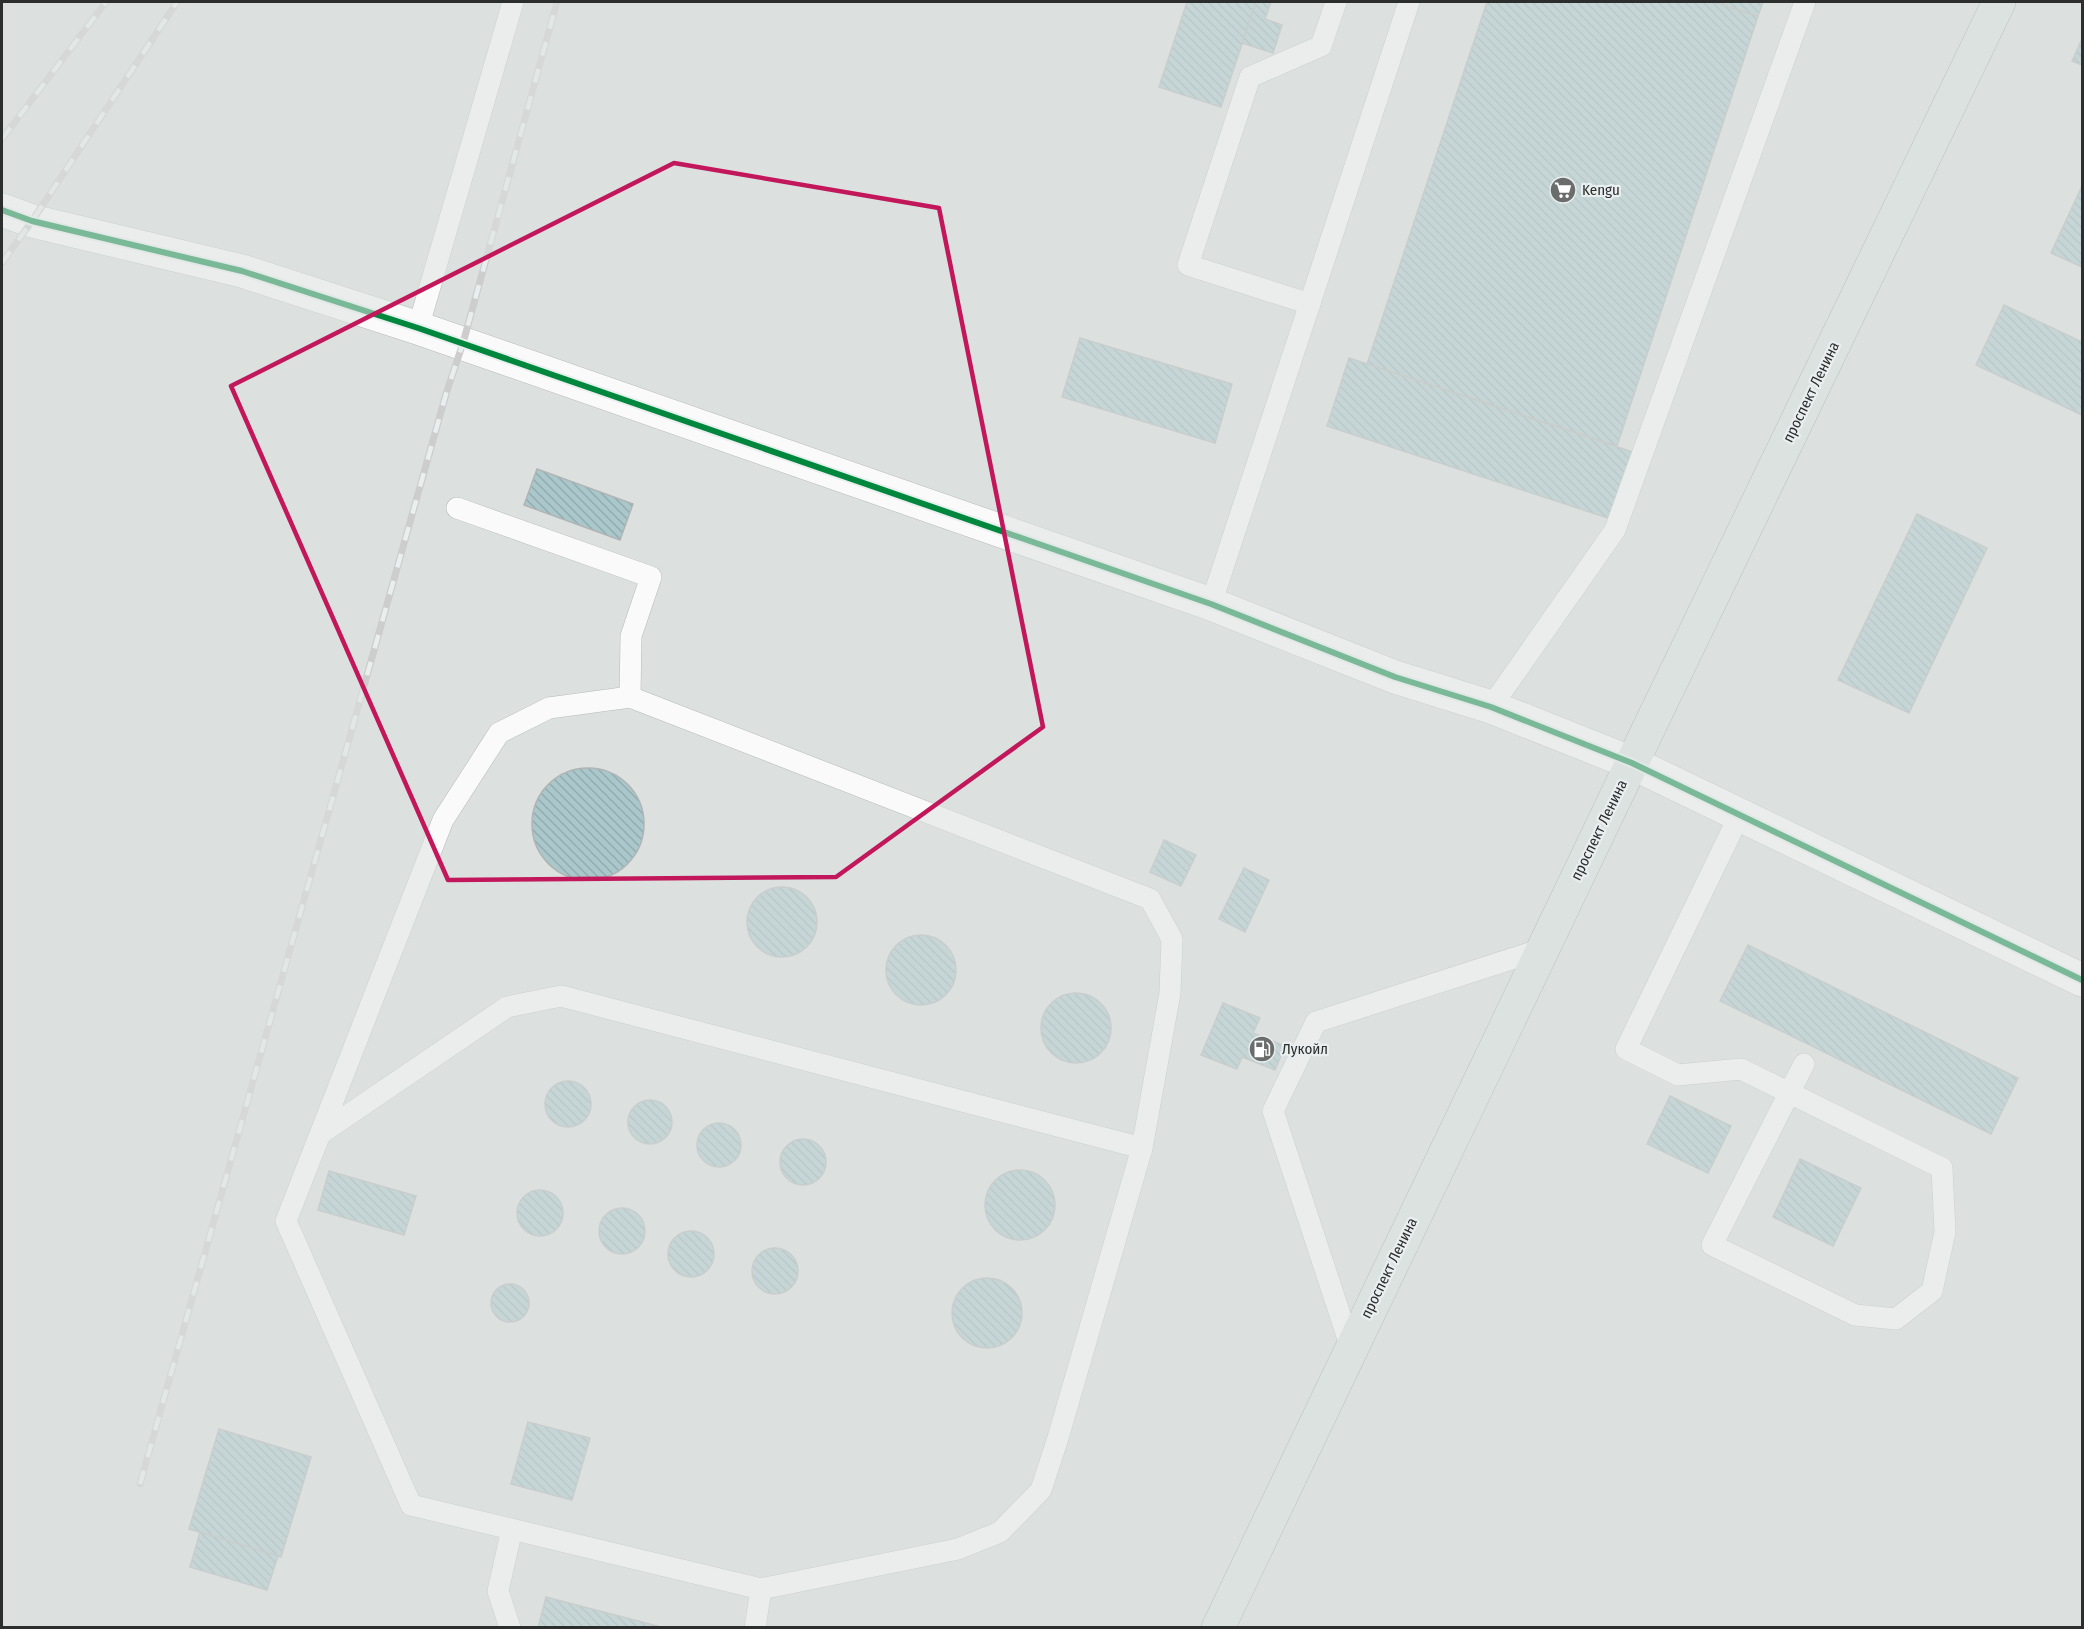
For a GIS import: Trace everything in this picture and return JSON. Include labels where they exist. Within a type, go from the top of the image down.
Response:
[{"type":"main road","name":"проспект Ленина","points":[[1218,1628],[1542,949],[1999,2]]},
{"type":"street","points":[[2,210],[32,221],[242,271],[418,328],[1211,604],[1395,677],[1491,707],[1632,762],[2082,980]]},
{"type":"lane","points":[[418,328],[513,2]]},
{"type":"lane","points":[[1310,304],[1188,265],[1250,77],[1321,46],[1336,2]]},
{"type":"lane","points":[[1211,604],[1409,2]]},
{"type":"lane","points":[[1491,707],[1615,530],[1805,2]]},
{"type":"lane","points":[[457,508],[651,577],[631,636],[630,697]]},
{"type":"lane","points":[[630,697],[1150,899],[1172,939],[1170,993],[1142,1148],[1058,1438],[1041,1490],[1000,1532],[958,1549],[761,1589],[411,1505],[286,1221],[443,820],[499,733],[549,708],[630,697]]},
{"type":"lane","points":[[1740,814],[1626,1049],[1678,1075],[1741,1069],[1790,1093],[1942,1168],[1945,1232],[1932,1290],[1896,1319],[1855,1315],[1712,1245],[1790,1093],[1804,1064]]},
{"type":"lane","points":[[1351,1348],[1273,1111],[1316,1022],[1542,949]]},
{"type":"lane","points":[[320,1134],[507,1007],[561,996],[1142,1148]]},
{"type":"lane","points":[[510,1628],[498,1591],[512,1529]]},
{"type":"lane","points":[[755,1628],[761,1589]]},
{"type":"highlighted area","points":[[674,163],[939,208],[1043,727],[836,877],[448,880],[231,386]]},
{"type":"building","points":[[1187,2],[1256,2],[1221,107],[1159,87]]},
{"type":"building","points":[[1256,2],[1271,2],[1265,19],[1282,25],[1273,53],[1242,43]]},
{"type":"building","name":"Kengu","points":[[1487,2],[1713,2],[1758,16],[1617,446],[1367,364]]},
{"type":"building","points":[[1713,2],[1763,2],[1758,16]]},
{"type":"building","points":[[2082,39],[2082,65],[2072,61]]},
{"type":"building","points":[[2082,186],[2082,267],[2051,253]]},
{"type":"building","points":[[2004,305],[2082,342],[2082,415],[1976,365]]},
{"type":"building","points":[[1080,338],[1232,384],[1215,443],[1062,397]]},
{"type":"building","points":[[1349,358],[1633,452],[1611,519],[1327,426]]},
{"type":"building","points":[[537,469],[633,504],[620,540],[524,505]]},
{"type":"building","points":[[1917,514],[1987,548],[1909,713],[1838,680]]},
{"type":"building","points":[[588,768],[609,772],[627,785],[640,803],[644,824],[640,845],[627,863],[609,876],[588,880],[567,876],[549,863],[536,845],[532,824],[536,803],[549,785],[567,772]]},
{"type":"building","points":[[1164,840],[1196,855],[1181,886],[1150,872]]},
{"type":"building","points":[[1244,868],[1269,880],[1245,932],[1219,919]]},
{"type":"building","points":[[782,887],[795,890],[807,897],[814,909],[817,922],[814,935],[807,947],[795,954],[782,957],[769,954],[757,947],[750,935],[747,922],[750,909],[757,897],[769,890]]},
{"type":"building","points":[[921,935],[934,938],[946,945],[953,957],[956,970],[953,983],[946,995],[934,1002],[921,1005],[908,1002],[896,995],[889,983],[886,970],[889,957],[896,945],[908,938]]},
{"type":"building","points":[[1748,945],[2018,1078],[1991,1134],[1720,1001]]},
{"type":"building","points":[[1076,993],[1089,996],[1101,1003],[1108,1015],[1111,1028],[1108,1041],[1101,1053],[1089,1060],[1076,1063],[1063,1060],[1051,1053],[1044,1041],[1041,1028],[1044,1015],[1051,1003],[1063,996]]},
{"type":"building","points":[[1223,1003],[1260,1018],[1253,1033],[1285,1046],[1275,1070],[1242,1057],[1237,1069],[1201,1055]]},
{"type":"building","points":[[568,1081],[584,1088],[591,1104],[584,1120],[568,1127],[552,1120],[545,1104],[552,1088]]},
{"type":"building","points":[[1670,1096],[1731,1126],[1708,1173],[1647,1144]]},
{"type":"building","points":[[650,1100],[659,1101],[666,1106],[671,1113],[671,1131],[666,1138],[659,1143],[650,1144],[641,1143],[634,1138],[629,1131],[628,1122],[629,1113],[634,1106],[641,1101]]},
{"type":"building","points":[[719,1123],[728,1124],[735,1129],[740,1136],[740,1154],[735,1161],[728,1166],[719,1167],[710,1166],[703,1161],[698,1154],[697,1145],[698,1136],[703,1129],[710,1124]]},
{"type":"building","points":[[803,1139],[819,1146],[826,1162],[819,1178],[803,1185],[787,1178],[780,1162],[787,1146]]},
{"type":"building","points":[[1800,1159],[1861,1188],[1833,1246],[1773,1217]]},
{"type":"building","points":[[1020,1170],[1033,1173],[1045,1180],[1052,1192],[1055,1205],[1052,1218],[1045,1230],[1033,1237],[1020,1240],[1007,1237],[995,1230],[988,1218],[985,1205],[988,1192],[995,1180],[1007,1173]]},
{"type":"building","points":[[329,1171],[416,1196],[404,1235],[318,1210]]},
{"type":"building","points":[[540,1190],[556,1197],[563,1213],[556,1229],[540,1236],[524,1229],[517,1213],[524,1197]]},
{"type":"building","points":[[622,1208],[638,1215],[645,1231],[638,1247],[622,1254],[606,1247],[599,1231],[606,1215]]},
{"type":"building","points":[[691,1231],[707,1238],[714,1254],[707,1270],[691,1277],[675,1270],[668,1254],[675,1238]]},
{"type":"building","points":[[775,1248],[791,1255],[798,1271],[791,1287],[775,1294],[759,1287],[752,1271],[759,1255]]},
{"type":"building","points":[[987,1278],[1000,1281],[1012,1288],[1019,1300],[1022,1313],[1019,1326],[1012,1338],[1000,1345],[987,1348],[974,1345],[962,1338],[955,1326],[952,1313],[955,1300],[962,1288],[974,1281]]},
{"type":"building","points":[[510,1284],[523,1290],[529,1303],[523,1316],[510,1322],[497,1316],[491,1303],[497,1290]]},
{"type":"building","points":[[528,1422],[590,1438],[572,1500],[511,1484]]},
{"type":"building","points":[[219,1429],[311,1457],[281,1557],[189,1529]]},
{"type":"building","points":[[200,1532],[278,1556],[267,1590],[190,1567]]},
{"type":"building","points":[[546,1597],[665,1628],[538,1628]]},
{"type":"railway","points":[[2,139],[106,2]]},
{"type":"railway","points":[[2,263],[177,2]]},
{"type":"railway","points":[[140,1484],[446,394],[463,343],[557,2]]},
{"type":"cycle path","points":[[2,210],[32,221],[242,271],[418,328],[1211,604],[1395,677],[1491,707],[1632,763],[2082,980]]},
{"type":"place","name":"Kengu","points":[[1563,190]]},
{"type":"place","name":"Лукойл","points":[[1262,1049]]}]
